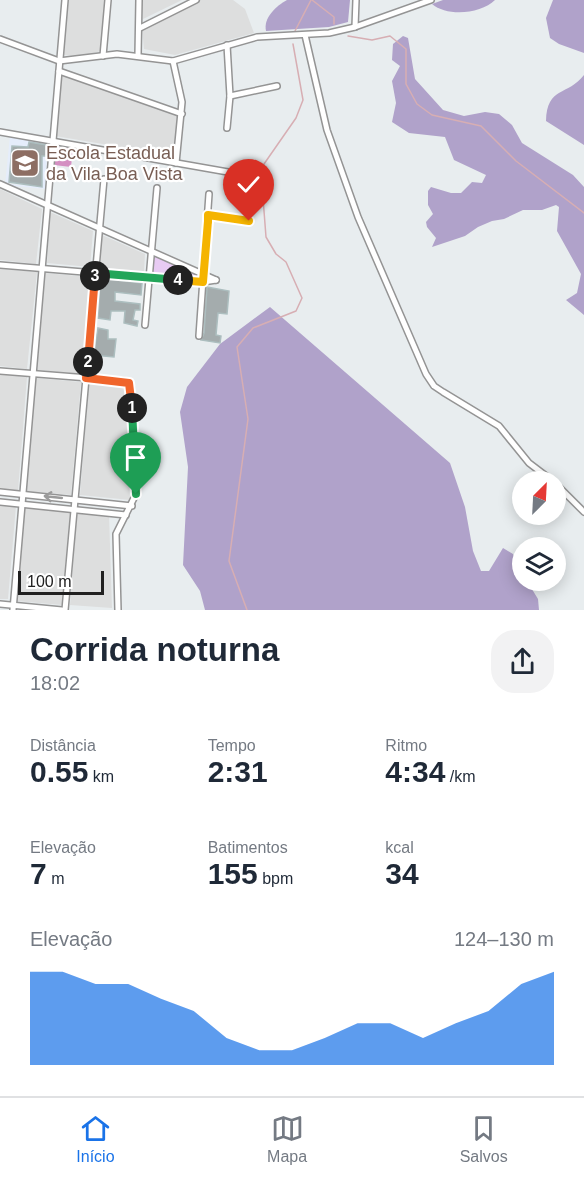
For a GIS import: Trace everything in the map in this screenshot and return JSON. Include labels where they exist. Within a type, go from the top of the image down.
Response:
[{"type":"street","points":[[13,608],[65,0]]},
{"type":"street","points":[[103,56],[108,0]]},
{"type":"street","points":[[138,55],[139,0]]},
{"type":"street","points":[[140,28],[196,0]]},
{"type":"street","points":[[355,27],[356,0]]},
{"type":"street","points":[[0,39],[59,61],[138,55],[173,61],[257,37],[305,35],[355,27],[431,0]]},
{"type":"street","points":[[305,35],[334,150],[358,217],[430,380],[443,392],[499,426],[529,463],[540,471]]},
{"type":"street","points":[[227,45],[230,96],[227,128]]},
{"type":"street","points":[[173,61],[182,102],[176,163]]},
{"type":"street","points":[[59,71],[182,114]]},
{"type":"street","points":[[230,96],[277,86]]},
{"type":"street","points":[[0,132],[246,175]]},
{"type":"street","points":[[0,604],[13,608],[64,610],[105,179]]},
{"type":"street","points":[[0,184],[216,280],[203,282],[0,266]]},
{"type":"street","points":[[145,325],[157,188]]},
{"type":"street","points":[[199,336],[210,194]]},
{"type":"street","points":[[208,215],[249,221]]},
{"type":"street","points":[[0,371],[126,381],[131,385],[136,494],[132,506],[118,528],[115,542],[118,610]]},
{"type":"street","points":[[0,492],[132,506]]},
{"type":"street","points":[[566,494],[584,512]]},
{"type":"street","points":[[0,502],[126,515]]},
{"type":"shaded area","points":[[67,0],[105,0],[101,51],[81,56],[62,55]]},
{"type":"shaded area","points":[[142,0],[182,0],[143,19]]},
{"type":"shaded area","points":[[200,0],[233,0],[245,9],[254,33],[175,55],[144,49],[142,28]]},
{"type":"shaded area","points":[[287,0],[350,0],[348,22],[329,27],[266,31],[266,22],[271,13]]},
{"type":"shaded area","points":[[443,0],[495,0],[473,11],[455,12],[446,11],[432,4]]},
{"type":"shaded area","points":[[553,0],[584,0],[584,53],[559,44],[550,38],[546,18]]},
{"type":"shaded area","points":[[403,36],[408,38],[415,79],[443,110],[464,116],[485,112],[499,114],[512,125],[522,143],[573,175],[584,187],[584,315],[566,300],[577,293],[581,274],[557,231],[559,207],[556,205],[542,210],[523,210],[478,227],[465,236],[432,247],[436,238],[427,227],[426,222],[433,214],[428,205],[428,191],[431,187],[451,193],[461,193],[472,182],[482,183],[486,175],[454,160],[445,137],[409,133],[392,122],[396,103],[392,81],[400,66],[392,60],[393,44]]},
{"type":"shaded area","points":[[61,74],[179,114],[174,156],[55,136]]},
{"type":"shaded area","points":[[584,75],[584,145],[546,121],[547,110],[554,97],[578,82]]},
{"type":"shaded area","name":"Escola Estadual da Vila Boa Vista","points":[[10,136],[48,142],[45,189],[5,185]],"holes":[[[29,142],[34,142],[34,147],[40,148],[40,143],[47,144],[46,156],[42,156],[42,187],[9,184],[9,174],[31,176],[33,156],[18,154],[17,170],[10,170],[12,146],[28,147]]]},
{"type":"shaded area","points":[[57,147],[73,149],[71,167],[54,165]]},
{"type":"shaded area","points":[[0,189],[42,209],[36,264],[0,260]]},
{"type":"shaded area","points":[[50,212],[93,231],[90,267],[47,263]]},
{"type":"shaded area","points":[[102,235],[145,254],[144,272],[99,267]]},
{"type":"shaded area","points":[[154,254],[202,274],[200,280],[151,275]]},
{"type":"shaded area","points":[[0,269],[37,272],[27,369],[0,366]]},
{"type":"shaded area","points":[[45,273],[90,277],[82,374],[37,370]]},
{"type":"shaded area","points":[[270,307],[450,463],[465,507],[473,551],[481,571],[489,571],[503,548],[512,553],[512,591],[533,591],[538,599],[539,610],[205,610],[200,591],[183,565],[188,467],[180,412],[187,387],[220,344]]},
{"type":"shaded area","points":[[0,374],[27,377],[18,491],[0,489]]},
{"type":"shaded area","points":[[36,378],[81,382],[71,495],[25,491]]},
{"type":"shaded area","points":[[89,382],[126,386],[130,500],[80,495]]},
{"type":"shaded area","points":[[0,504],[16,506],[8,599],[0,599]]},
{"type":"shaded area","points":[[24,508],[70,512],[62,605],[16,601]]},
{"type":"shaded area","points":[[77,511],[109,514],[112,608],[70,605]]},
{"type":"building","points":[[29,142],[47,145],[46,156],[42,156],[42,187],[9,182],[12,146],[28,147]],"holes":[[[18,154],[33,156],[31,176],[17,175]]]},
{"type":"building","points":[[100,278],[142,283],[141,295],[115,292],[115,301],[140,304],[140,310],[135,310],[133,320],[138,321],[137,326],[124,323],[125,311],[111,311],[110,320],[98,318]]},
{"type":"building","points":[[207,287],[229,291],[227,314],[218,313],[216,335],[221,336],[220,343],[201,340],[204,333]]},
{"type":"building","points":[[98,328],[108,330],[108,339],[116,339],[114,357],[93,355]]},
{"type":"waterway","points":[[295,31],[311,0]]},
{"type":"waterway","points":[[312,0],[334,17],[334,24]]},
{"type":"waterway","points":[[348,36],[372,40],[390,36],[406,49],[406,84],[417,104],[432,115],[481,126],[516,161],[584,213]]},
{"type":"waterway","points":[[247,610],[229,561],[248,419],[237,347],[253,328],[296,311],[302,298],[286,262],[276,254],[266,237],[263,198],[264,164],[296,118],[303,100],[293,44]]},
{"type":"place","name":"Escola Estadual da Vila Boa Vista","points":[[25,163]]},
{"type":"route","points":[[136,494],[131,385],[126,381],[86,378],[95,273],[203,282],[208,215],[249,221]]}]
